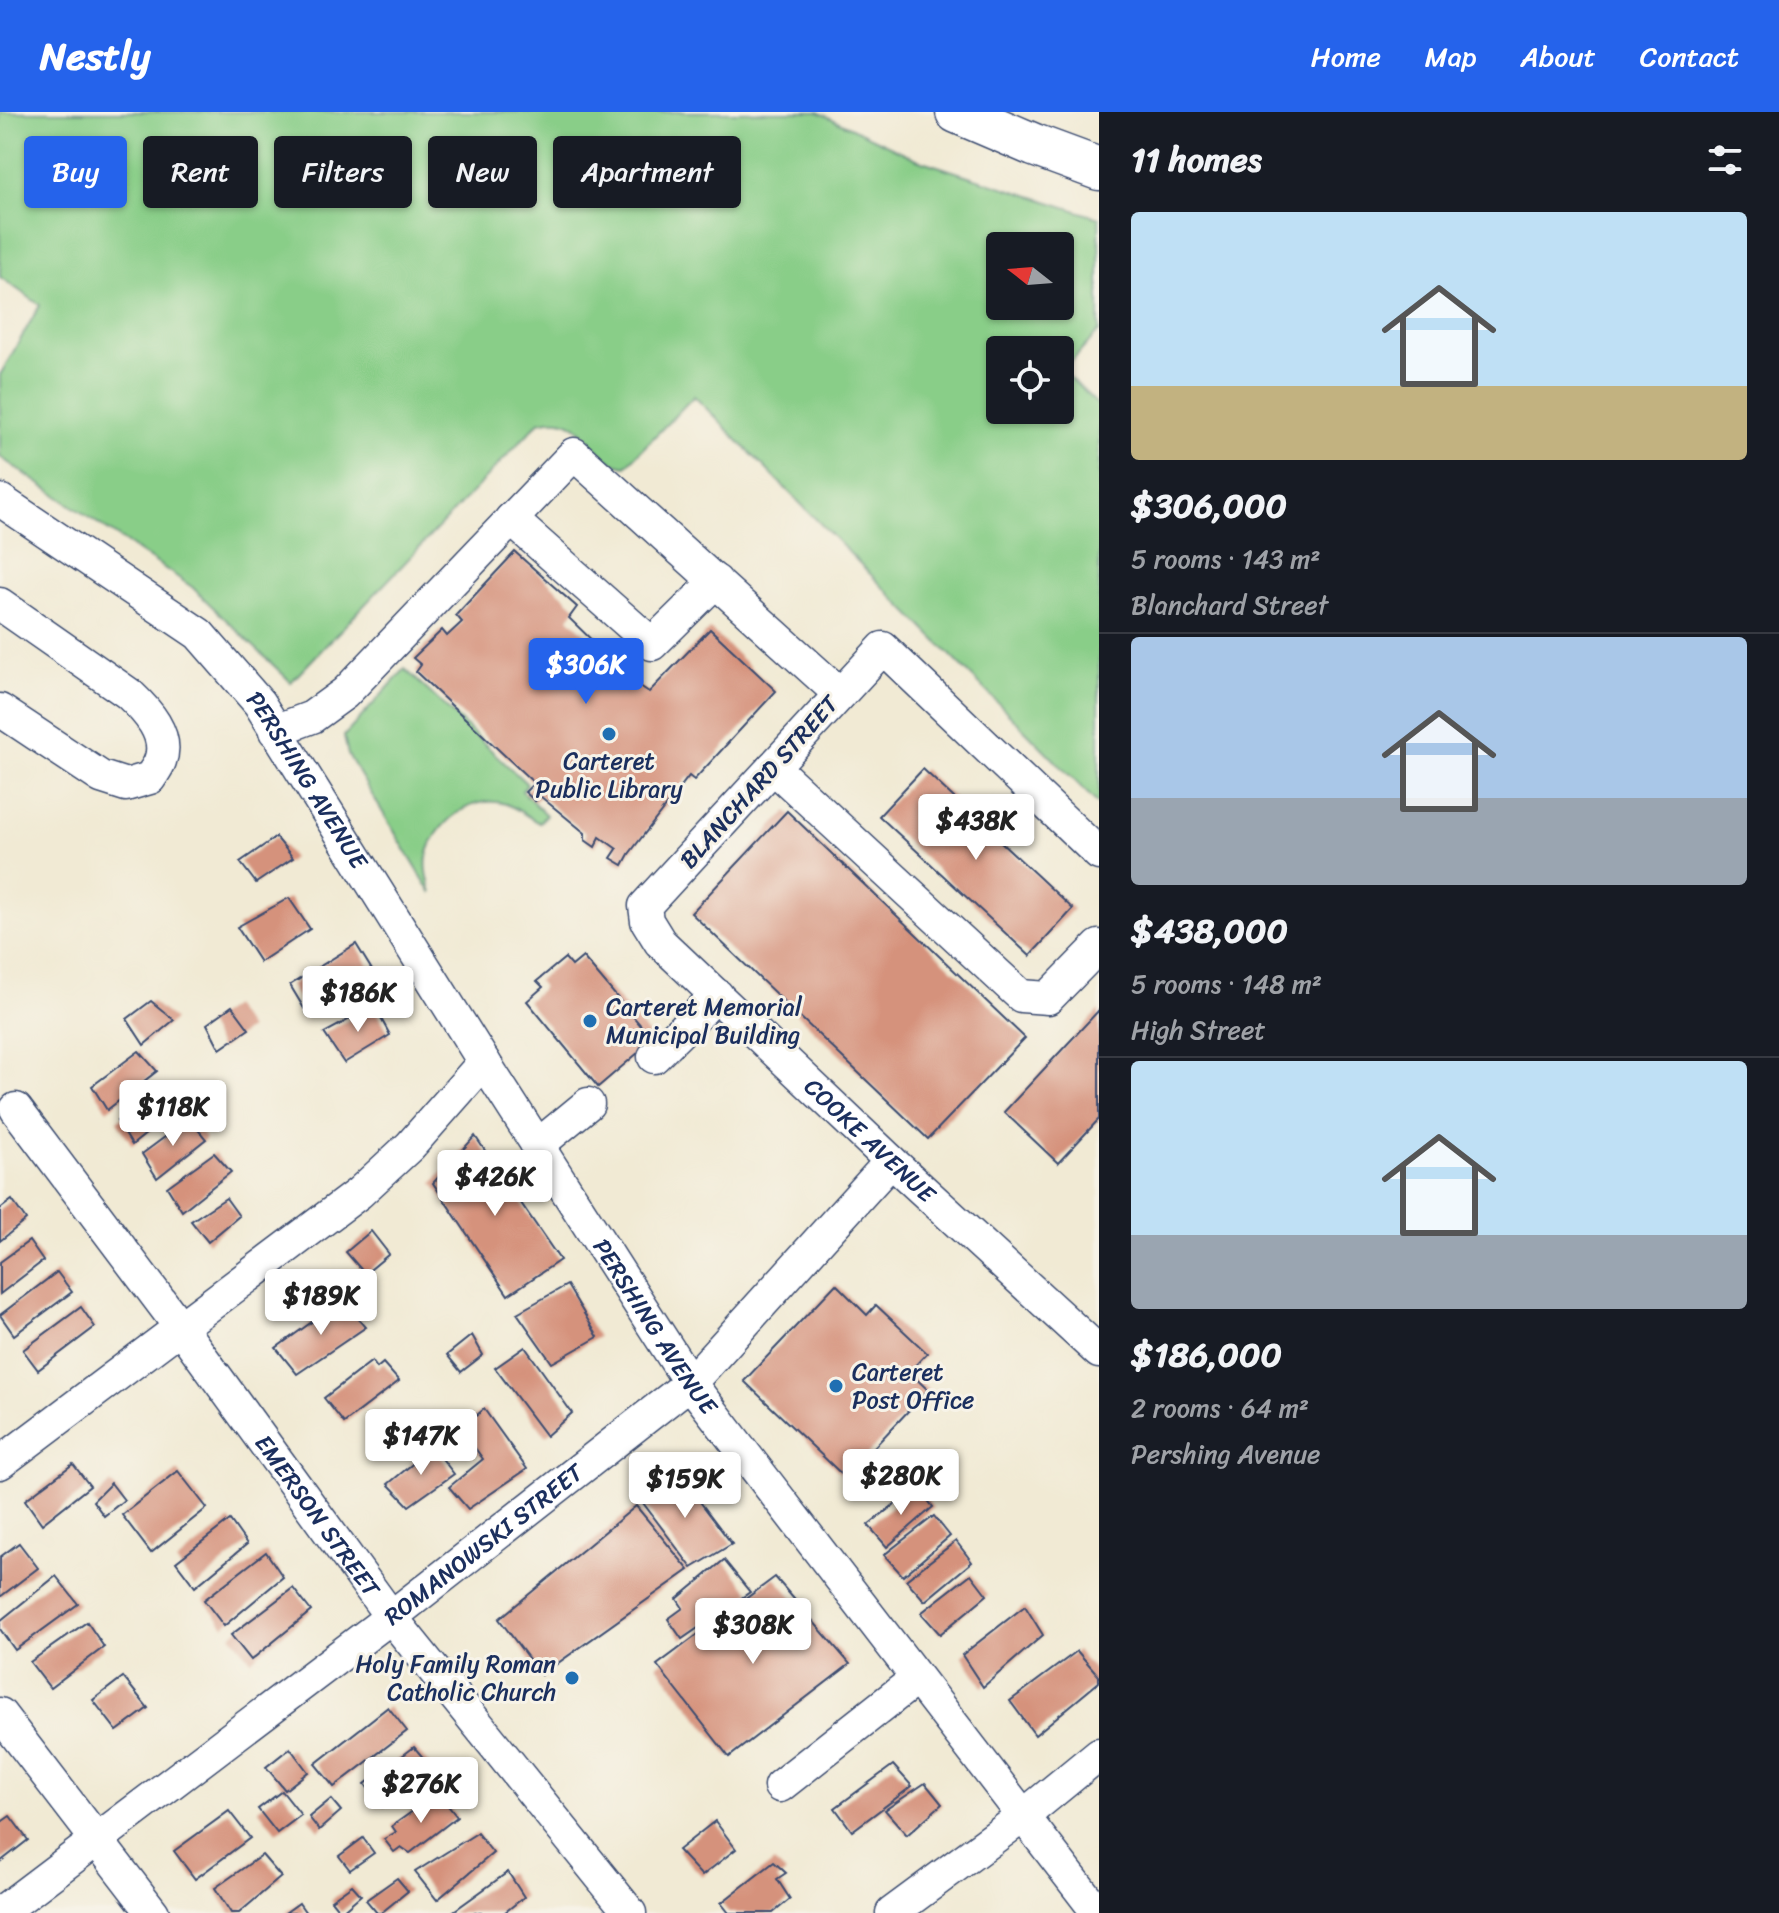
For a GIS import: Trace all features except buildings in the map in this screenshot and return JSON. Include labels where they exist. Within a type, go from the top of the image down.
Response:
[{"type":"main road","points":[[957,112],[1099,169]]},
{"type":"street","points":[[275,731],[312,717],[345,693],[574,454],[840,694]]},
{"type":"street","name":"PERSHING AVENUE","points":[[0,500],[199,634],[259,703],[690,1383],[1098,1913]]},
{"type":"street","points":[[511,519],[652,644],[716,581]]},
{"type":"street","points":[[0,604],[129,694],[147,711],[160,735],[161,760],[150,778],[126,785],[101,777],[0,710]]},
{"type":"street","name":"BLANCHARD STREET","points":[[647,921],[645,906],[883,648],[1099,854]]},
{"type":"street","points":[[773,767],[1021,996],[1048,998],[1099,946]]},
{"type":"street","name":"COOKE AVENUE","points":[[647,921],[660,942],[1099,1352]]},
{"type":"street","points":[[654,1057],[717,995]]},
{"type":"street","points":[[0,1463],[359,1193],[410,1146],[484,1062]]},
{"type":"street","points":[[537,1146],[588,1104]]},
{"type":"street","name":"EMERSON STREET","points":[[16,1109],[180,1327],[391,1617],[630,1913]]},
{"type":"street","name":"ROMANOWSKI STREET","points":[[0,1913],[391,1617],[690,1383],[891,1161]]},
{"type":"street","points":[[780,1786],[916,1679]]},
{"type":"street","points":[[0,1714],[153,1913]]},
{"type":"street","points":[[892,1913],[1022,1817],[1099,1754]]},
{"type":"green space","points":[[0,112],[818,112],[919,160],[1099,218],[1099,331],[1074,359],[1074,336],[986,336],[986,424],[1074,424],[1074,382],[1099,406],[1099,805],[694,396],[626,466],[604,455],[568,422],[539,422],[291,682],[192,587],[0,457],[0,375],[40,305],[0,277]]},
{"type":"green space","points":[[405,669],[527,784],[522,791],[546,815],[539,823],[506,804],[493,802],[467,807],[456,814],[437,833],[427,857],[432,894],[348,755],[344,736]]},
{"type":"place","name":"Carteret Public Library","points":[[609,734]]},
{"type":"place","name":"Carteret Memorial Municipal Building","points":[[590,1021]]},
{"type":"place","name":"Carteret Post Office","points":[[836,1386]]},
{"type":"place","name":"Holy Family Roman Catholic Church","points":[[572,1678]]}]
